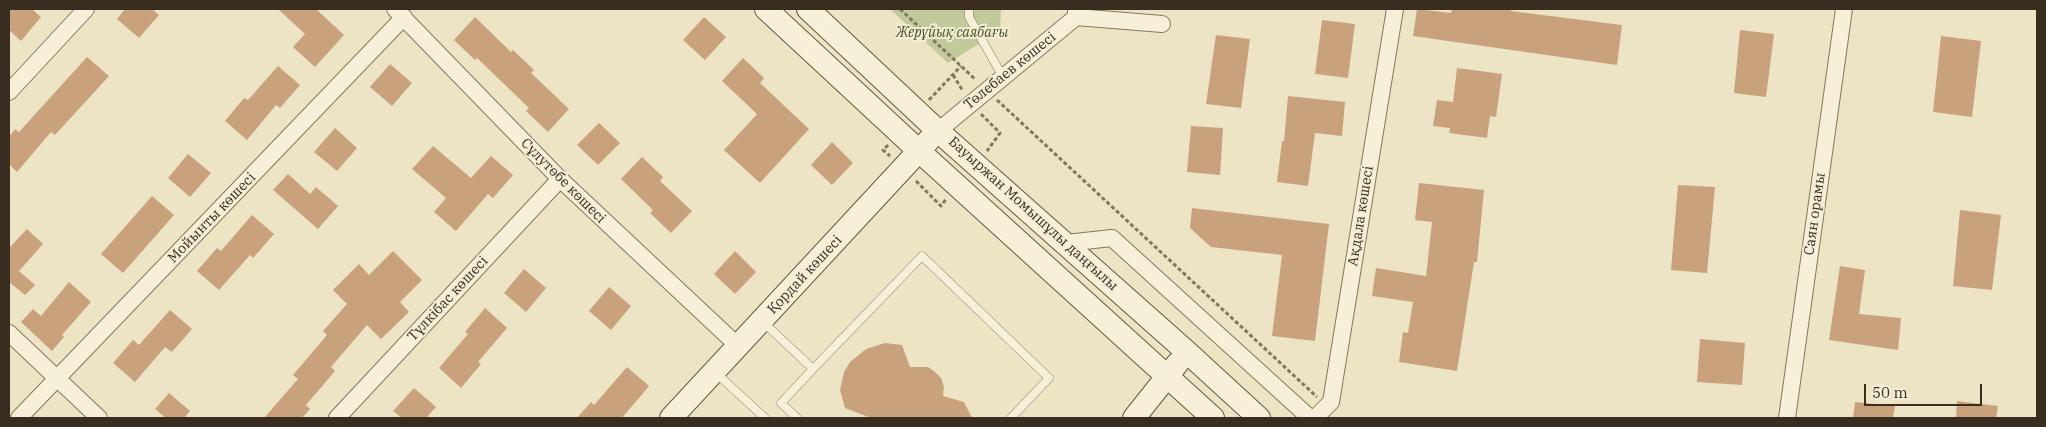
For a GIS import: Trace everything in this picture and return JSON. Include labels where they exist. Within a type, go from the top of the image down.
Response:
[{"type":"main road","points":[[766,9],[1213,418]]},
{"type":"main road","name":"Бауыржан Момышұлы даңғылы","points":[[808,9],[938,130],[1259,418]]},
{"type":"main road","name":"Қордай көшесі","points":[[671,418],[938,130]]},
{"type":"main road","points":[[1134,418],[1187,352]]},
{"type":"street","points":[[9,92],[86,9]]},
{"type":"street","name":"Ақдала көшесі","points":[[1321,412],[1331,402],[1395,9]]},
{"type":"street","name":"Саян орамы","points":[[1787,418],[1844,9]]},
{"type":"street","name":"Сұлутөбе көшесі","points":[[399,13],[560,179],[738,346]]},
{"type":"street","name":"Мойынты көшесі","points":[[19,418],[399,13]]},
{"type":"street","points":[[1076,13],[1162,24]]},
{"type":"street","name":"Төлебаев көшесі","points":[[938,130],[1003,77],[1076,13]]},
{"type":"street","name":"Түлкібас көшесі","points":[[337,418],[560,179]]},
{"type":"street","points":[[1066,244],[1112,238],[1310,418]]},
{"type":"street","points":[[9,333],[99,418]]},
{"type":"lane","points":[[970,9],[969,17],[1003,77]]},
{"type":"lane","points":[[797,418],[781,403],[922,256],[1049,378],[1011,418]]},
{"type":"lane","points":[[762,321],[813,369]]},
{"type":"lane","points":[[714,371],[765,418]]},
{"type":"lane","points":[[752,418],[758,412]]},
{"type":"path","points":[[900,9],[987,90],[1321,412]]},
{"type":"path","points":[[953,75],[961,66]]},
{"type":"green space","name":"Жерұйық саябағы","points":[[890,9],[1001,9],[1000,31],[948,63]]},
{"type":"building","points":[[9,9],[32,9],[41,17],[21,41],[9,30]]},
{"type":"building","points":[[125,9],[152,9],[159,15],[139,38],[117,19]]},
{"type":"building","points":[[278,9],[316,9],[344,35],[315,67],[293,47],[305,34]]},
{"type":"building","points":[[1417,9],[1451,13],[1452,9],[1511,9],[1511,11],[1622,25],[1617,65],[1413,36]]},
{"type":"building","points":[[475,17],[511,52],[513,50],[534,70],[531,73],[569,109],[548,132],[526,111],[529,108],[477,58],[475,60],[454,40]]},
{"type":"building","points":[[704,17],[726,37],[705,60],[683,40]]},
{"type":"building","points":[[1322,20],[1355,24],[1348,78],[1315,74]]},
{"type":"building","points":[[1740,30],[1774,34],[1766,97],[1734,93]]},
{"type":"building","points":[[1216,35],[1250,39],[1241,108],[1206,104]]},
{"type":"building","points":[[1941,36],[1981,41],[1972,117],[1933,112]]},
{"type":"building","points":[[87,57],[109,76],[55,135],[51,132],[17,172],[9,164],[9,137],[15,129],[19,132]]},
{"type":"building","points":[[743,58],[764,78],[760,83],[809,129],[760,183],[724,150],[757,114],[722,81]]},
{"type":"building","points":[[390,64],[412,83],[392,106],[370,87]]},
{"type":"building","points":[[278,66],[300,85],[280,108],[276,105],[247,140],[225,121],[244,98],[248,100]]},
{"type":"building","points":[[1457,68],[1502,74],[1496,117],[1490,116],[1487,138],[1449,133],[1450,128],[1433,126],[1437,100],[1453,102]]},
{"type":"building","points":[[1288,96],[1345,102],[1342,136],[1315,133],[1308,186],[1277,182],[1282,141],[1284,141]]},
{"type":"building","points":[[599,123],[620,143],[598,165],[577,145]]},
{"type":"building","points":[[1191,126],[1223,128],[1220,175],[1187,172]]},
{"type":"building","points":[[335,128],[357,148],[337,171],[314,152]]},
{"type":"building","points":[[832,142],[853,163],[832,185],[811,165]]},
{"type":"building","points":[[433,146],[471,178],[491,156],[513,175],[493,198],[488,194],[456,231],[434,212],[446,198],[412,169]]},
{"type":"building","points":[[188,154],[211,173],[190,197],[168,178]]},
{"type":"building","points":[[642,157],[663,177],[660,181],[692,211],[671,233],[650,213],[653,210],[621,179]]},
{"type":"building","points":[[288,174],[310,194],[316,187],[338,206],[318,229],[273,190]]},
{"type":"building","points":[[1419,183],[1484,190],[1477,262],[1474,262],[1457,371],[1399,362],[1403,332],[1408,333],[1413,302],[1372,296],[1376,268],[1426,276],[1432,222],[1415,220]]},
{"type":"building","points":[[1678,185],[1715,187],[1707,273],[1671,270]]},
{"type":"building","points":[[152,196],[174,215],[123,273],[101,254]]},
{"type":"building","points":[[1192,208],[1329,224],[1315,341],[1272,336],[1282,255],[1211,247],[1190,228]]},
{"type":"building","points":[[1960,210],[2001,215],[1992,290],[1953,286]]},
{"type":"building","points":[[252,215],[274,234],[253,258],[250,255],[219,290],[197,271],[217,248],[221,251]]},
{"type":"building","points":[[27,229],[43,244],[19,271],[35,285],[25,295],[9,282],[9,248]]},
{"type":"building","points":[[393,251],[422,280],[400,302],[409,312],[381,339],[367,325],[331,367],[335,371],[306,405],[310,409],[302,418],[264,418],[298,379],[293,375],[327,335],[323,331],[347,304],[333,290],[359,264],[369,275]]},
{"type":"building","points":[[735,251],[756,272],[735,294],[714,274]]},
{"type":"building","points":[[1840,266],[1865,270],[1859,314],[1901,318],[1898,350],[1829,340]]},
{"type":"building","points":[[524,269],[546,288],[526,312],[504,293]]},
{"type":"building","points":[[69,282],[91,302],[62,335],[64,337],[52,351],[21,322],[33,309],[41,316]]},
{"type":"building","points":[[609,287],[631,306],[611,330],[589,311]]},
{"type":"building","points":[[485,308],[507,328],[478,362],[481,364],[461,388],[439,368],[468,334],[465,332]]},
{"type":"building","points":[[170,310],[192,329],[172,352],[165,347],[135,382],[113,363],[133,340],[139,345]]},
{"type":"building","points":[[1700,339],[1745,343],[1742,385],[1697,382]]},
{"type":"building","points":[[885,343],[902,345],[910,367],[928,367],[935,372],[941,378],[944,387],[943,396],[964,402],[972,418],[871,418],[845,408],[840,390],[844,372],[850,362],[866,349]]},
{"type":"building","points":[[627,367],[649,386],[622,418],[577,418],[591,402],[594,405]]},
{"type":"building","points":[[414,388],[436,407],[426,418],[402,418],[393,411]]},
{"type":"building","points":[[169,393],[190,411],[184,418],[166,418],[155,409]]},
{"type":"building","points":[[1957,401],[1998,406],[1996,418],[1956,418]]},
{"type":"building","points":[[1855,402],[1895,406],[1893,418],[1853,418]]}]
